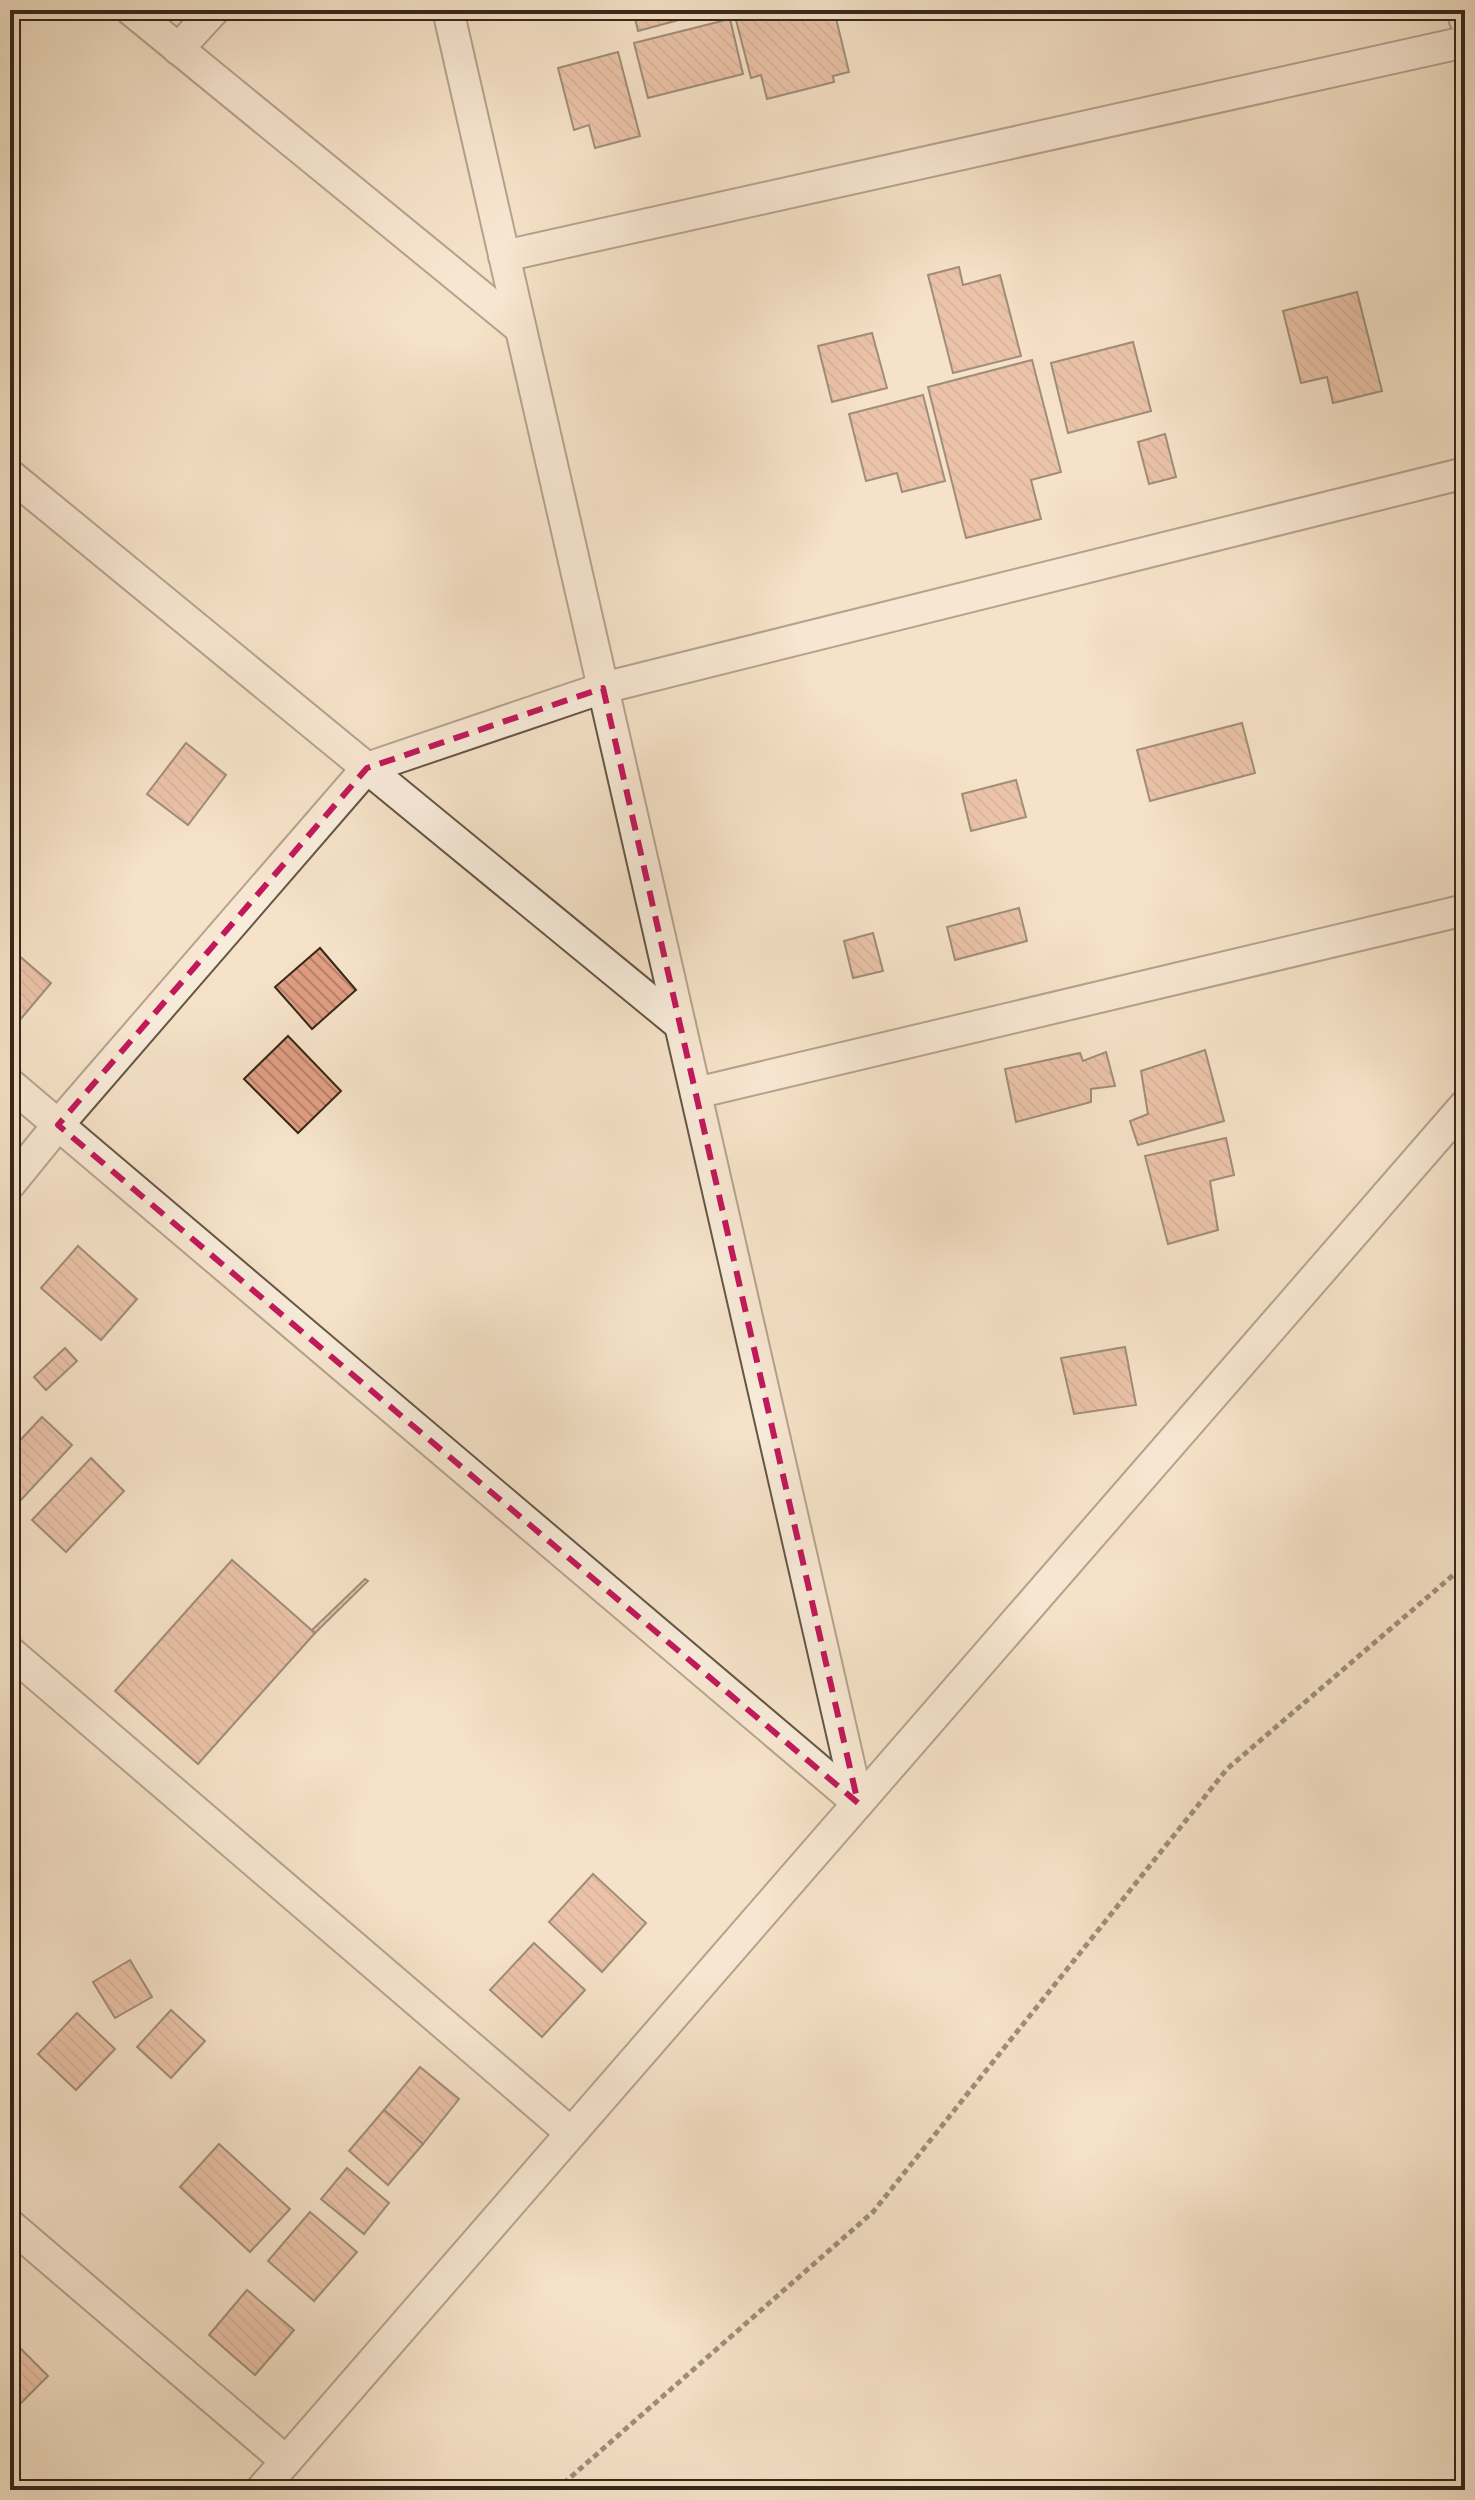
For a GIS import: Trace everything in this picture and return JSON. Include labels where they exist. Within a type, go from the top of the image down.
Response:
[{"type":"street","points":[[131,10],[520,328]]},
{"type":"street","points":[[178,49],[214,10]]},
{"type":"street","points":[[448,10],[858,1803]]},
{"type":"street","points":[[1462,10],[1465,20]]},
{"type":"street","points":[[504,256],[1465,42]]},
{"type":"street","points":[[10,1184],[367,768],[603,688],[1465,473]]},
{"type":"street","points":[[10,475],[680,1025]]},
{"type":"street","points":[[696,1093],[1465,910]]},
{"type":"street","points":[[10,1084],[858,1803]]},
{"type":"street","points":[[261,2490],[1465,1105]]},
{"type":"street","points":[[10,1652],[571,2133]]},
{"type":"street","points":[[10,2225],[286,2461]]},
{"type":"path","points":[[556,2490],[873,2212],[1227,1769],[1465,1565]]},
{"type":"highlighted area","points":[[603,688],[858,1803],[58,1125],[367,768]]},
{"type":"building","points":[[633,10],[684,10],[686,18],[638,31]]},
{"type":"building","points":[[776,10],[834,10],[849,72],[833,76],[834,82],[767,99],[761,75],[751,78],[736,20]]},
{"type":"building","points":[[996,10],[1036,10],[998,18]]},
{"type":"building","points":[[730,19],[743,74],[648,98],[634,43]]},
{"type":"building","points":[[618,52],[640,136],[595,148],[589,125],[574,130],[558,68]]},
{"type":"building","points":[[959,267],[963,285],[1000,275],[1021,356],[953,373],[928,275]]},
{"type":"building","points":[[1357,292],[1382,391],[1333,403],[1327,377],[1301,383],[1283,311]]},
{"type":"building","points":[[872,333],[887,388],[832,402],[818,346]]},
{"type":"building","points":[[1133,342],[1151,411],[1068,433],[1051,363]]},
{"type":"building","points":[[1032,360],[1061,472],[1031,480],[1041,519],[966,538],[928,387]]},
{"type":"building","points":[[923,395],[945,481],[902,492],[897,473],[866,481],[849,414]]},
{"type":"building","points":[[1165,434],[1176,477],[1149,484],[1138,442]]},
{"type":"building","points":[[1242,723],[1255,773],[1150,801],[1137,750]]},
{"type":"building","points":[[186,743],[226,775],[188,825],[147,794]]},
{"type":"building","points":[[1016,780],[1026,817],[971,831],[962,794]]},
{"type":"building","points":[[1019,908],[1027,941],[955,960],[947,927]]},
{"type":"building","points":[[873,933],[883,971],[853,978],[844,941]]},
{"type":"building","points":[[320,948],[356,990],[312,1029],[275,987]]},
{"type":"building","points":[[17,954],[51,983],[14,1027],[10,1023],[10,962]]},
{"type":"building","points":[[288,1036],[341,1091],[298,1133],[244,1079]]},
{"type":"building","points":[[1205,1050],[1224,1121],[1138,1145],[1130,1121],[1148,1114],[1141,1071]]},
{"type":"building","points":[[1106,1052],[1115,1086],[1091,1089],[1091,1102],[1016,1122],[1005,1069],[1080,1053],[1083,1061]]},
{"type":"building","points":[[1226,1138],[1234,1175],[1210,1181],[1218,1230],[1168,1244],[1145,1156]]},
{"type":"building","points":[[78,1246],[137,1299],[101,1340],[41,1288]]},
{"type":"building","points":[[1125,1347],[1136,1405],[1074,1414],[1061,1358]]},
{"type":"building","points":[[65,1348],[77,1361],[46,1390],[34,1377]]},
{"type":"building","points":[[42,1417],[72,1445],[20,1501],[10,1491],[10,1451]]},
{"type":"building","points":[[91,1458],[124,1491],[66,1552],[32,1520]]},
{"type":"building","points":[[232,1560],[315,1633],[198,1764],[115,1691]]},
{"type":"building","points":[[365,1579],[368,1581],[315,1633],[312,1630]]},
{"type":"building","points":[[593,1874],[646,1923],[602,1972],[549,1922]]},
{"type":"building","points":[[534,1943],[585,1990],[542,2037],[490,1990]]},
{"type":"building","points":[[130,1960],[152,1997],[115,2018],[93,1982]]},
{"type":"building","points":[[171,2010],[205,2041],[171,2078],[137,2047]]},
{"type":"building","points":[[77,2013],[115,2049],[76,2090],[38,2054]]},
{"type":"building","points":[[420,2067],[459,2099],[423,2144],[384,2110]]},
{"type":"building","points":[[384,2110],[423,2144],[388,2185],[349,2151]]},
{"type":"building","points":[[219,2144],[290,2209],[250,2252],[180,2187]]},
{"type":"building","points":[[347,2168],[389,2203],[364,2234],[321,2199]]},
{"type":"building","points":[[310,2212],[357,2252],[314,2301],[268,2261]]},
{"type":"building","points":[[247,2290],[294,2330],[255,2375],[209,2335]]},
{"type":"building","points":[[10,2338],[48,2376],[10,2414]]}]
